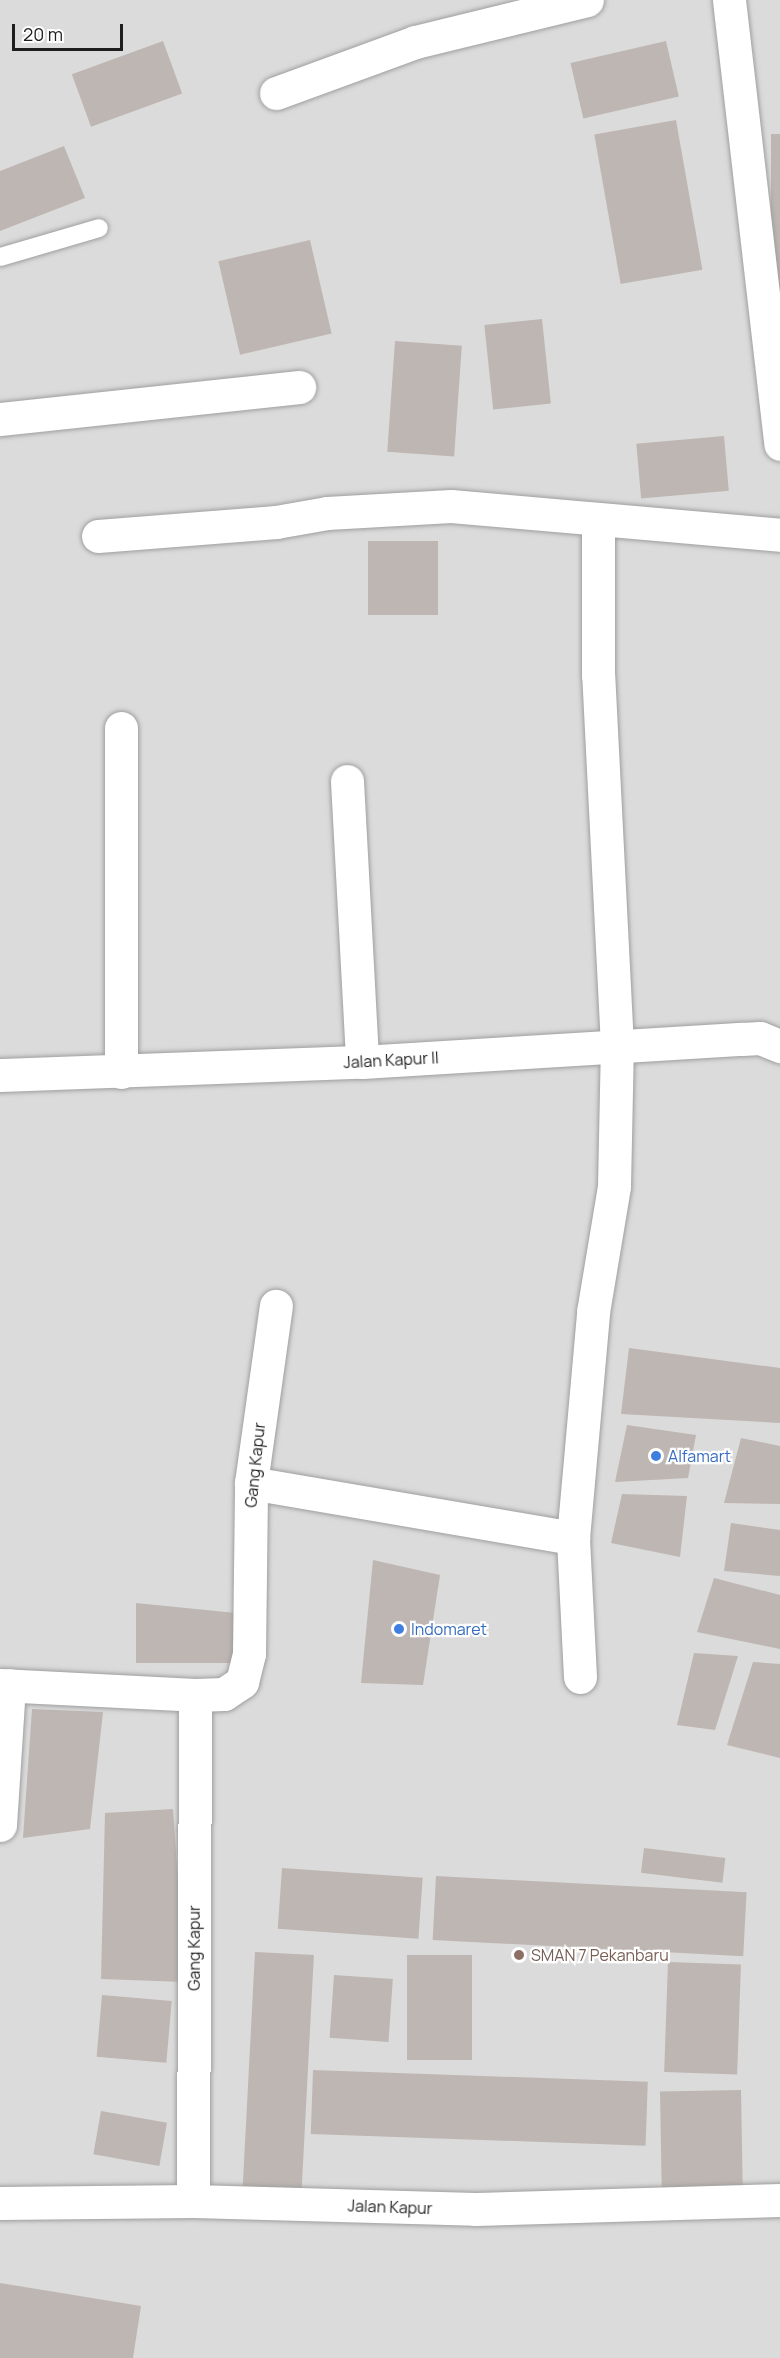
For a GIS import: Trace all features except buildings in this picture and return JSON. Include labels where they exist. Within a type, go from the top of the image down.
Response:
[{"type":"street","points":[[276,93],[415,42],[587,0]]},
{"type":"street","points":[[729,0],[773,316],[780,444]]},
{"type":"street","points":[[0,419],[299,387]]},
{"type":"street","points":[[98,536],[276,522],[327,513],[451,506],[780,535]]},
{"type":"street","points":[[580,1677],[573,1538],[593,1312],[614,1186],[617,1046],[598,675],[598,519]]},
{"type":"street","points":[[121,729],[121,1072]]},
{"type":"street","points":[[347,781],[362,1062]]},
{"type":"street","name":"Jalan Kapur II","points":[[0,1075],[362,1062],[760,1038],[780,1046]]},
{"type":"street","name":"Gang Kapur","points":[[5,1685],[195,1695],[224,1694],[242,1682],[249,1654],[250,1483],[276,1306]]},
{"type":"street","points":[[250,1483],[573,1538]]},
{"type":"street","points":[[0,1825],[5,1685]]},
{"type":"street","name":"Gang Kapur","points":[[192,2201],[195,1695]]},
{"type":"street","name":"Jalan Kapur","points":[[0,2203],[192,2201],[475,2210],[780,2200]]},
{"type":"lane","points":[[0,257],[99,228]]},
{"type":"shaded area","points":[[0,0],[780,0],[780,2358],[0,2358]]},
{"type":"place","name":"Alfamart","points":[[656,1456]]},
{"type":"place","name":"Indomaret","points":[[399,1629]]},
{"type":"place","name":"SMAN 7 Pekanbaru","points":[[519,1955]]}]
